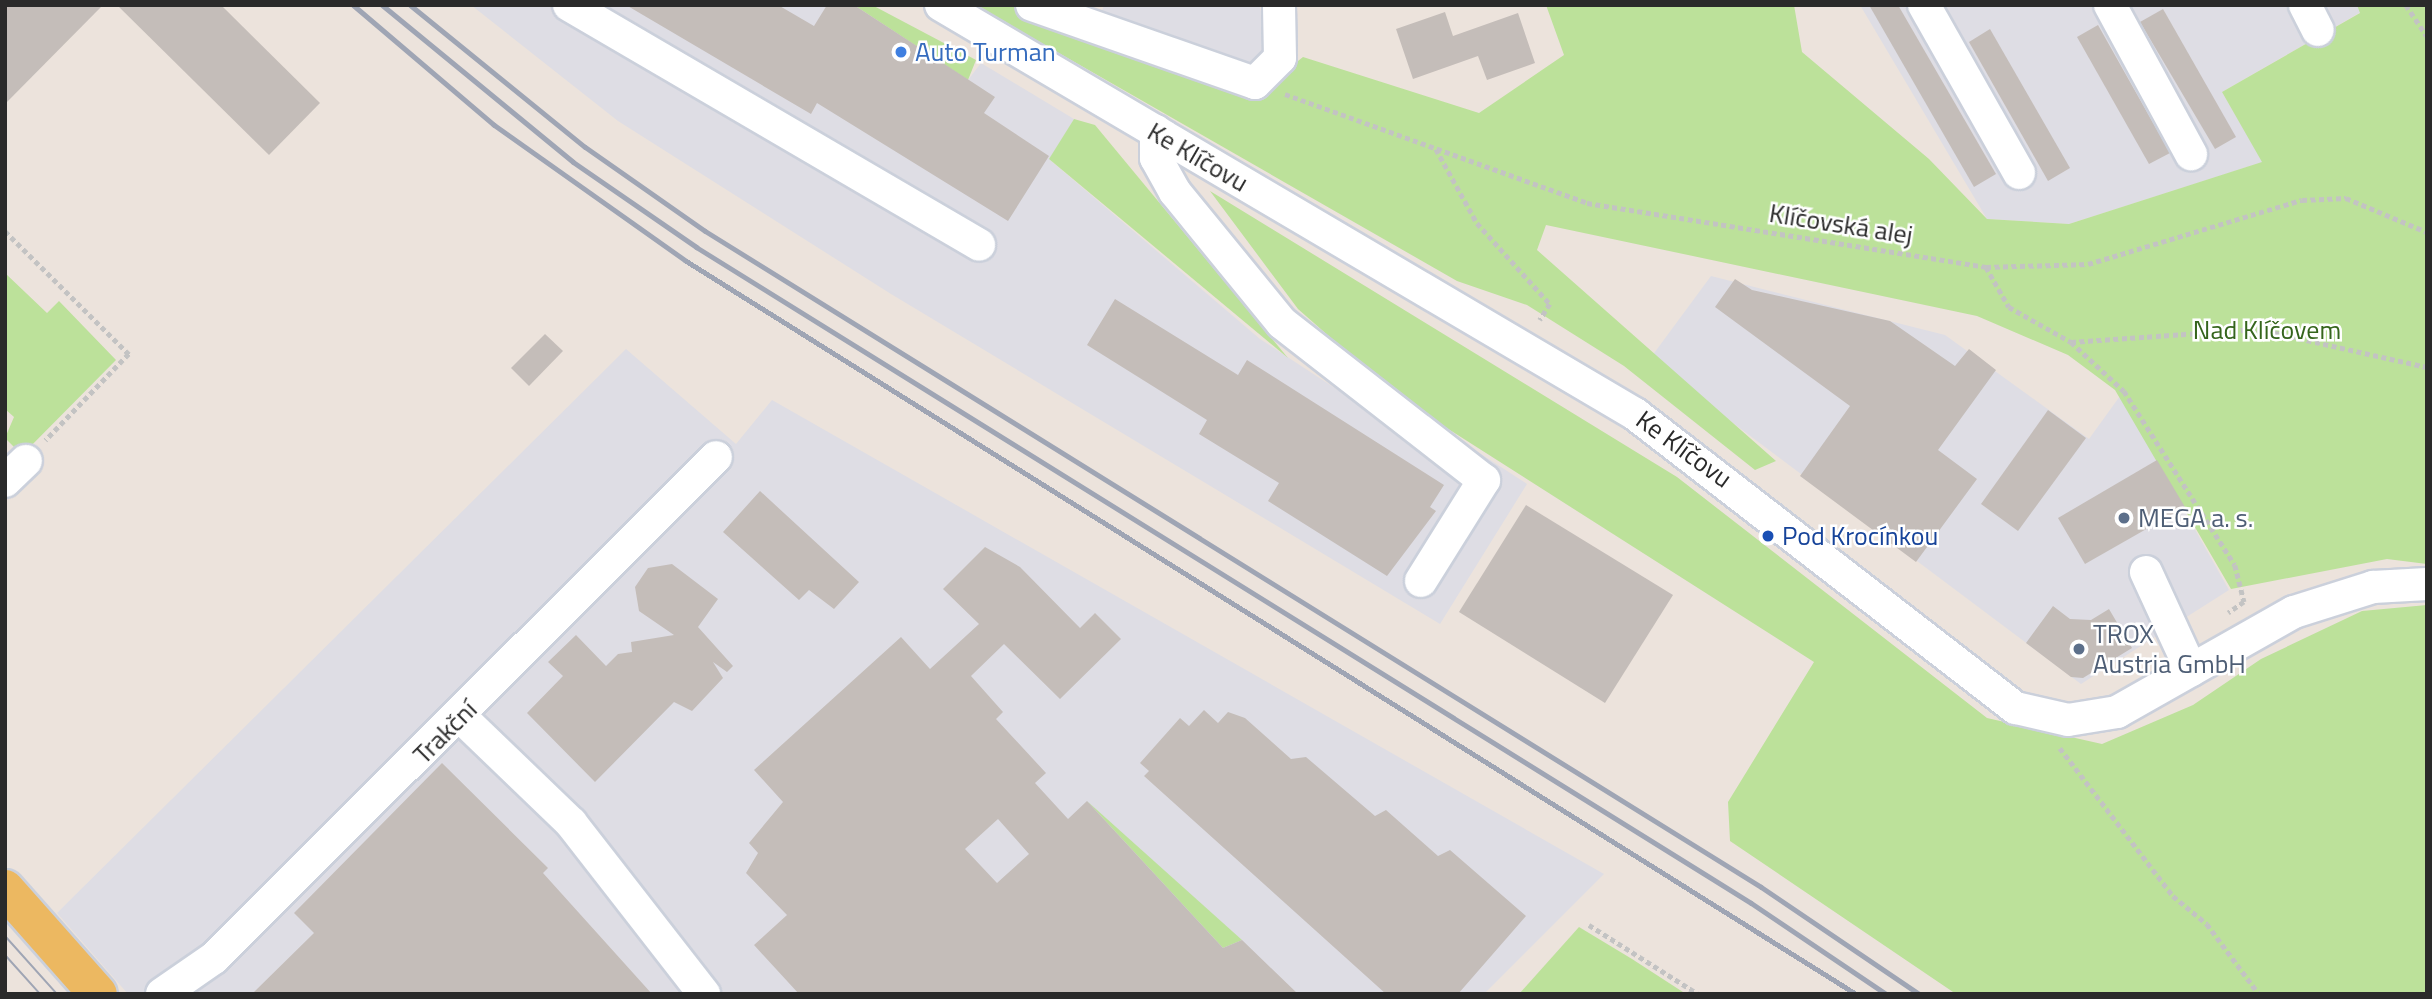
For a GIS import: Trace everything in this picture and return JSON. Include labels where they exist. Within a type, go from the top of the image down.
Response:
[{"type":"main road","points":[[5,890],[98,994]]},
{"type":"street","points":[[569,5],[979,245]]},
{"type":"street","name":"Ke Klíčovu","points":[[940,5],[1634,414],[2016,708],[2042,718],[2092,719],[2117,712],[2191,670],[2337,595],[2427,584]]},
{"type":"street","points":[[1032,5],[1255,83],[1280,58],[1279,5]]},
{"type":"street","points":[[1924,5],[2020,173]]},
{"type":"street","points":[[2110,5],[2192,154]]},
{"type":"street","points":[[1156,131],[1156,159],[1175,192],[1282,323],[1484,480],[1421,580]]},
{"type":"street","name":"Trakční","points":[[162,994],[214,958],[461,716],[716,457]]},
{"type":"street","points":[[2146,572],[2191,670]]},
{"type":"street","points":[[461,716],[571,823],[704,994]]},
{"type":"path","points":[[2406,5],[2427,36]]},
{"type":"path","name":"Klíčovská alej","points":[[1255,83],[1587,203],[1986,267],[2088,264],[2302,200],[2346,198],[2427,232]]},
{"type":"path","points":[[1435,148],[1477,223],[1550,304],[1540,320]]},
{"type":"path","points":[[5,231],[129,354],[15,471]]},
{"type":"path","points":[[1986,267],[2009,307],[2071,342],[2124,391],[2235,565],[2245,602],[2223,616]]},
{"type":"path","points":[[2071,342],[2258,329],[2427,367]]},
{"type":"path","points":[[2055,743],[2083,771],[2172,896],[2207,924],[2259,994]]},
{"type":"path","points":[[1589,925],[1699,994]]},
{"type":"shaded area","points":[[471,5],[854,5],[968,80],[981,63],[1074,119],[1050,160],[1260,339],[1449,463],[1464,443],[1527,484],[1440,624],[891,294],[618,121]]},
{"type":"shaded area","points":[[1104,5],[1259,5],[1272,47],[1251,68],[1101,14]]},
{"type":"shaded area","points":[[1860,5],[2357,5],[2361,12],[2222,92],[2263,162],[2069,224],[1987,219]]},
{"type":"shaded area","points":[[1711,276],[1945,335],[2089,439],[2120,396],[2229,590],[2081,684],[1649,360]]},
{"type":"shaded area","points":[[626,349],[736,444],[772,400],[1604,874],[1484,994],[128,994],[57,913]]},
{"type":"green space","points":[[854,5],[872,5],[976,60],[968,80]]},
{"type":"green space","name":"Nad Klíčovem","points":[[975,5],[1010,5],[1254,96],[1303,57],[1479,113],[1564,55],[1546,5],[1794,5],[1802,52],[1929,159],[1987,219],[2069,224],[2262,162],[2222,92],[2360,13],[2357,5],[2427,5],[2427,564],[2387,559],[2231,589],[2115,390],[2068,355],[1977,316],[1546,225],[1537,250],[1776,461],[1755,470],[1624,366],[1527,305],[1457,281]]},
{"type":"green space","points":[[1074,119],[1095,125],[1288,358],[1049,159]]},
{"type":"green space","points":[[1210,191],[1677,477],[1987,718],[2102,744],[2193,705],[2261,659],[2362,611],[2427,605],[2427,994],[1956,994],[1730,841],[1728,802],[1814,662],[1398,397],[1298,309]]},
{"type":"green space","points":[[5,273],[47,313],[59,301],[116,360],[22,455],[5,438],[14,417],[5,409]]},
{"type":"green space","points":[[1087,801],[1242,940],[1223,948]]},
{"type":"green space","points":[[1579,927],[1632,959],[1686,994],[1519,994]]},
{"type":"building","points":[[5,5],[103,5],[5,104]]},
{"type":"building","points":[[117,5],[221,5],[320,103],[269,155]]},
{"type":"building","points":[[626,5],[778,5],[814,26],[827,5],[854,5],[995,97],[984,113],[1049,156],[1008,221],[817,103],[811,114]]},
{"type":"building","points":[[1869,5],[1898,5],[1996,174],[1974,187]]},
{"type":"building","points":[[2163,9],[2236,137],[2215,149],[2140,22]]},
{"type":"building","points":[[1445,12],[1453,36],[1518,13],[1535,63],[1487,80],[1478,56],[1413,79],[1396,29]]},
{"type":"building","points":[[2098,25],[2170,153],[2149,164],[2077,37]]},
{"type":"building","points":[[1990,29],[2070,168],[2048,181],[1969,42]]},
{"type":"building","points":[[1735,279],[1752,290],[1890,321],[1955,366],[1969,349],[1996,370],[1938,450],[1977,479],[1916,562],[1800,476],[1850,406],[1715,307]]},
{"type":"building","points":[[1115,299],[1238,375],[1247,360],[1444,485],[1430,507],[1436,511],[1387,576],[1268,501],[1279,483],[1199,434],[1207,420],[1087,345]]},
{"type":"building","points":[[545,334],[563,351],[529,386],[511,368]]},
{"type":"building","points":[[2048,410],[2086,438],[2018,531],[1981,504]]},
{"type":"building","points":[[2157,460],[2185,507],[2085,564],[2058,518]]},
{"type":"building","points":[[760,491],[859,582],[834,609],[809,590],[799,600],[723,532]]},
{"type":"building","points":[[1526,505],[1673,595],[1605,703],[1459,612]]},
{"type":"building","points":[[985,547],[1020,567],[1080,628],[1095,613],[1121,639],[1060,699],[1004,644],[971,676],[1003,712],[996,719],[1046,773],[1035,783],[1068,819],[1087,801],[1223,948],[1242,940],[1298,994],[799,994],[754,945],[787,915],[746,873],[758,853],[749,843],[783,802],[754,770],[901,637],[930,669],[979,624],[943,589]],"holes":[[[998,819],[1029,854],[997,883],[965,849]]]},
{"type":"building","points":[[672,564],[718,599],[698,627],[733,666],[727,672],[713,662],[723,678],[692,711],[674,702],[595,782],[527,713],[563,676],[548,662],[576,635],[606,666],[618,654],[632,652],[631,642],[674,635],[639,611],[635,587],[648,568]]},
{"type":"building","points":[[2053,606],[2070,619],[2091,620],[2109,609],[2132,648],[2083,678],[2071,677],[2026,643]]},
{"type":"building","points":[[1204,710],[1218,723],[1228,712],[1245,718],[1291,759],[1306,757],[1375,816],[1386,810],[1438,856],[1450,850],[1526,916],[1458,994],[1386,994],[1144,776],[1149,771],[1140,763],[1180,718],[1189,726]]},
{"type":"building","points":[[442,763],[548,868],[543,873],[652,994],[252,994],[314,933],[294,913]]},
{"type":"tram line","points":[[5,936],[57,994]]},
{"type":"tram line","points":[[5,955],[40,994]]},
{"type":"railway","points":[[353,5],[494,125],[686,261],[1856,994]]},
{"type":"railway","points":[[382,5],[573,162],[696,247],[1751,903],[1886,994]]},
{"type":"railway","points":[[410,5],[585,147],[705,231],[1761,887],[1919,994]]},
{"type":"place","name":"Auto Turman","points":[[901,52]]},
{"type":"place","name":"MEGA a. s.","points":[[2124,518]]},
{"type":"place","name":"Pod Krocínkou","points":[[1768,536]]},
{"type":"place","name":"TROX Austria GmbH","points":[[2079,649]]}]
